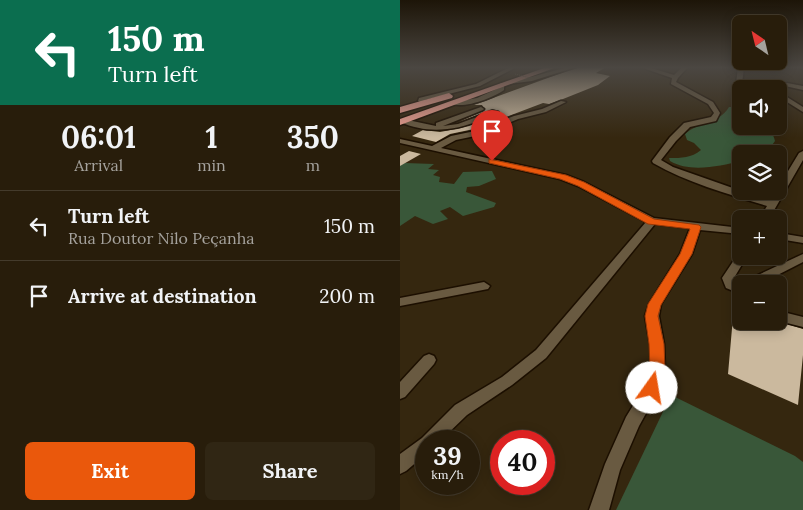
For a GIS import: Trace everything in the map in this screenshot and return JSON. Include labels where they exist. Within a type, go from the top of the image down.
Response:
[{"type":"highway","points":[[400,110],[467,91]]},
{"type":"highway","points":[[403,121],[487,91]]},
{"type":"highway","points":[[424,102],[441,103],[443,108]]},
{"type":"street","points":[[424,102],[421,99],[454,91]]},
{"type":"street","points":[[688,91],[711,103],[717,113],[713,119],[691,123],[682,128],[656,161],[693,178],[772,205]]},
{"type":"street","points":[[787,99],[803,110]]},
{"type":"street","points":[[434,148],[454,138],[477,133],[516,117],[544,111],[563,102]]},
{"type":"street","points":[[429,128],[480,109]]},
{"type":"street","points":[[403,121],[429,128],[451,128],[495,112]]},
{"type":"street","points":[[441,124],[451,128]]},
{"type":"street","points":[[401,140],[562,177],[581,184],[652,221],[732,231]]},
{"type":"street","points":[[769,210],[803,153]]},
{"type":"street","points":[[440,430],[461,410],[507,381],[541,354],[652,221]]},
{"type":"street","points":[[599,510],[611,470],[632,422],[652,388],[658,370],[652,316],[655,304],[686,254],[696,227]]},
{"type":"street","points":[[787,237],[803,240]]},
{"type":"street","points":[[768,275],[803,258]]},
{"type":"street","points":[[732,286],[728,278],[736,265]]},
{"type":"street","points":[[400,302],[484,286]]},
{"type":"street","points":[[787,318],[803,322]]},
{"type":"street","points":[[400,392],[428,360]]},
{"type":"street","points":[[400,466],[415,453]]},
{"type":"green space","points":[[729,107],[732,107],[732,135],[772,135],[775,141],[772,145],[732,145],[732,163],[715,166],[687,167],[670,161],[669,158],[694,155],[701,150],[694,143],[687,140],[685,134],[725,113]]},
{"type":"green space","points":[[405,163],[434,164],[428,169],[439,170],[433,175],[440,177],[439,182],[454,184],[463,172],[492,171],[496,179],[479,186],[467,187],[466,192],[496,203],[494,207],[463,216],[450,207],[440,211],[448,219],[433,224],[415,216],[400,226],[400,165]]},
{"type":"green space","points":[[671,395],[795,456],[803,462],[803,510],[616,510]]},
{"type":"building","points":[[513,91],[584,91],[549,104],[543,103],[474,129],[450,134],[436,142],[412,136],[423,130],[440,132],[461,128],[491,118],[499,114],[500,111],[492,109],[459,122],[485,110],[482,105],[474,105]]},
{"type":"building","points":[[409,151],[421,154],[400,166],[400,156]]},
{"type":"building","points":[[787,324],[803,329],[803,355],[798,405],[728,374],[732,328],[732,330],[787,330]]},
{"type":"route","points":[[492,161],[562,177],[581,184],[652,221],[696,227],[686,254],[655,304],[652,316],[658,370],[652,388]]}]
